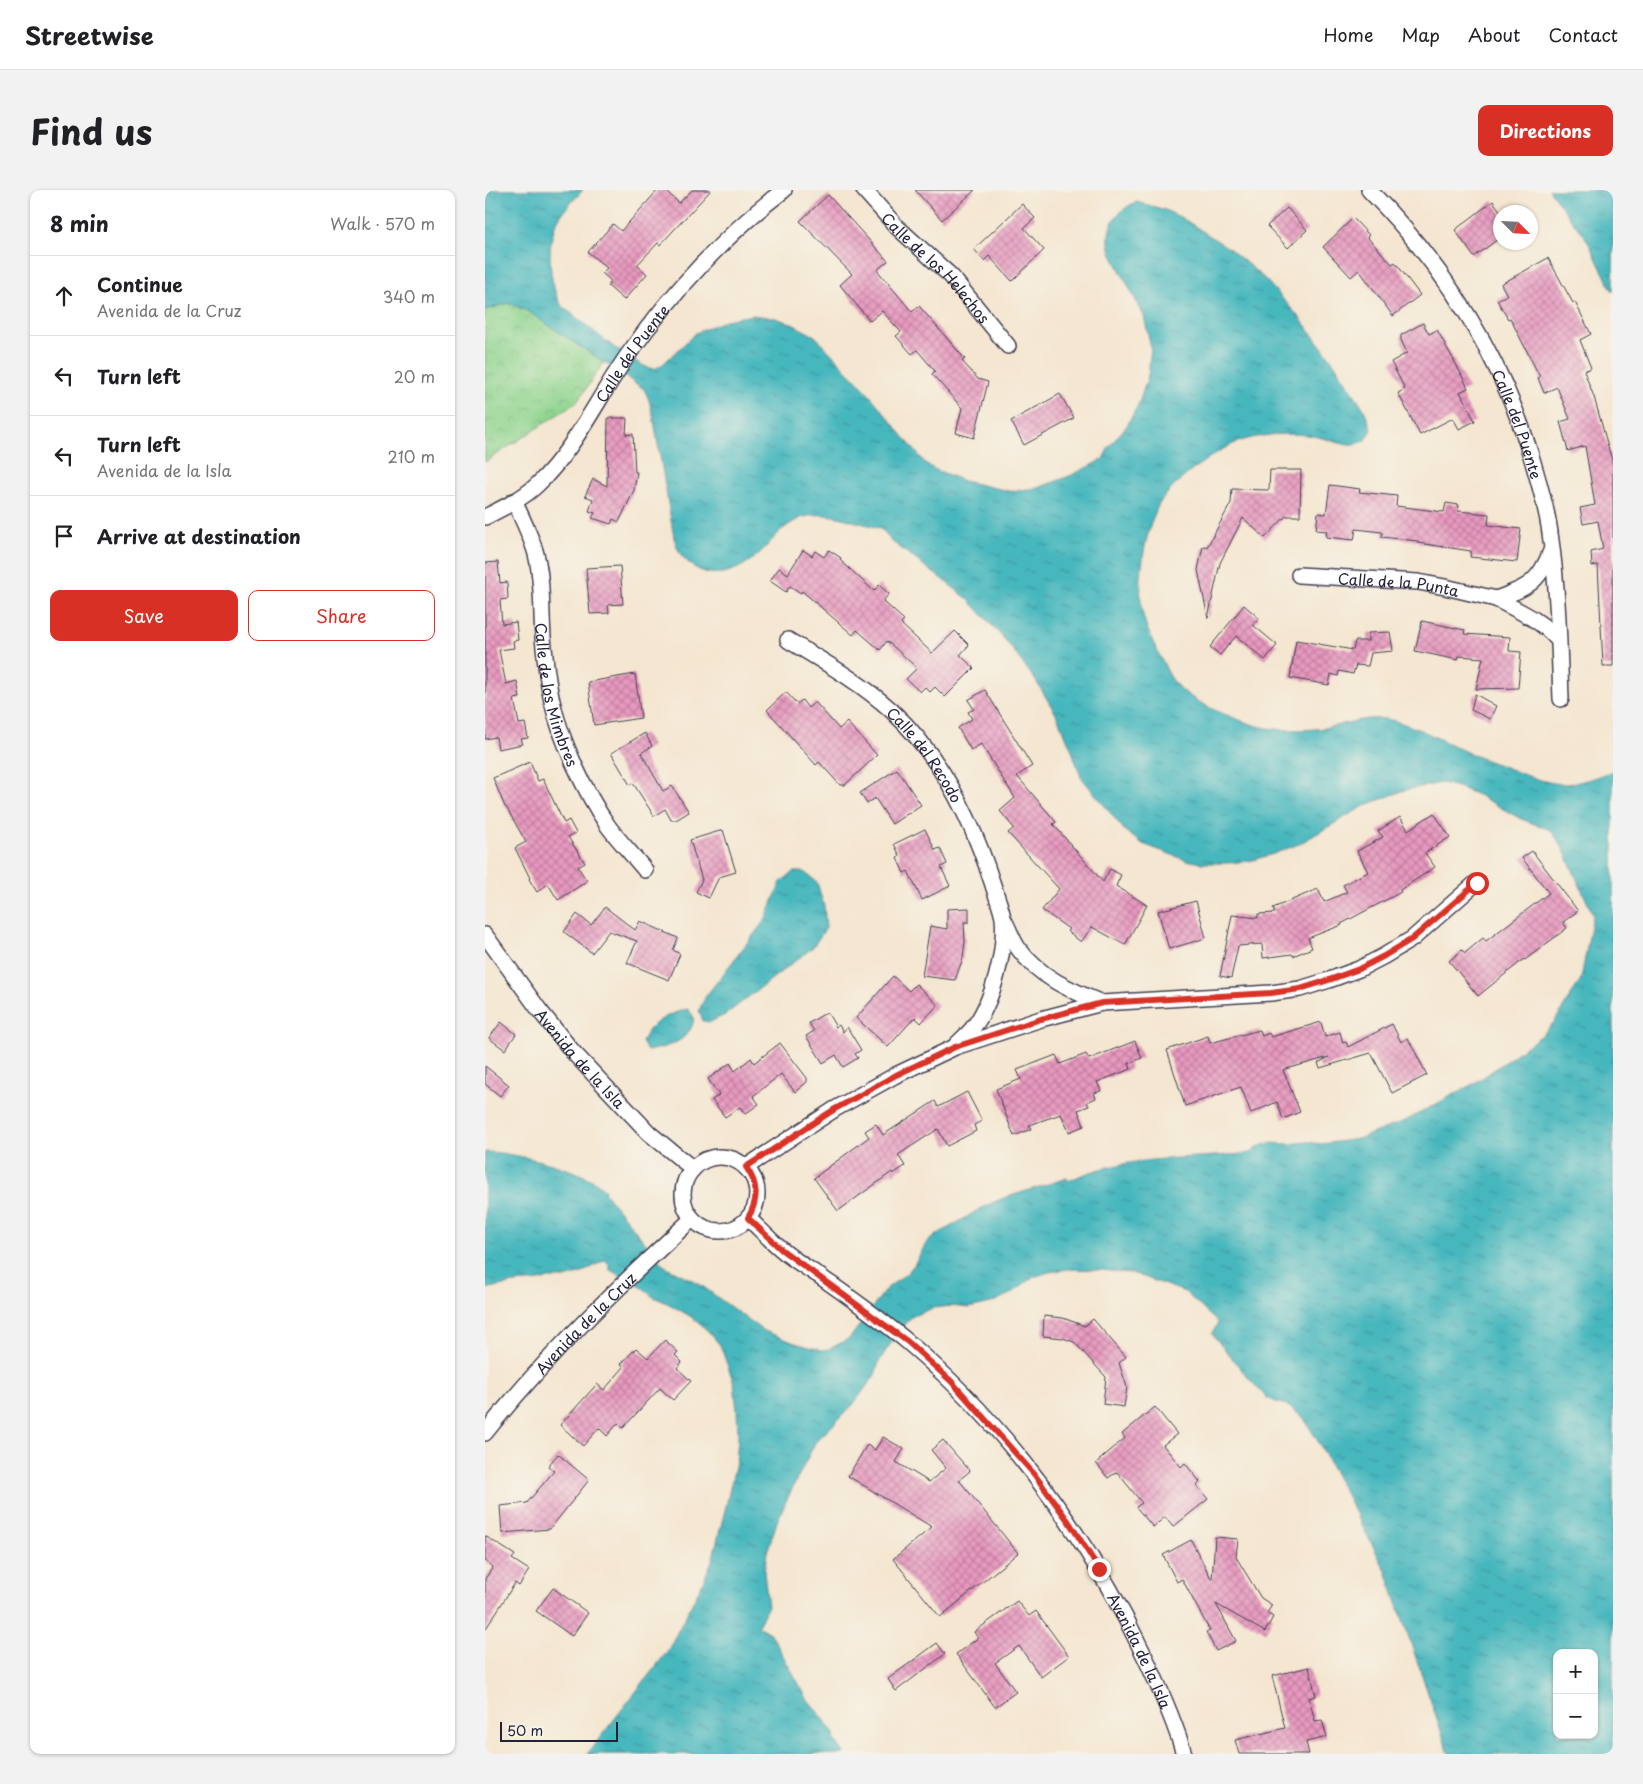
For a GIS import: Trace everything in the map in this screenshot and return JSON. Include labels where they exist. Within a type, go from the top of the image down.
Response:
[{"type":"street","name":"Calle del Puente","points":[[485,517],[514,502],[535,486],[557,464],[631,351],[692,275],[727,239],[784,190]]},
{"type":"street","name":"Calle de los Helechos","points":[[864,190],[897,227],[951,276],[1008,346]]},
{"type":"street","name":"Calle del Puente","points":[[1369,190],[1397,219],[1442,275],[1475,325],[1501,376],[1524,432],[1539,480],[1550,531],[1557,589],[1561,699]]},
{"type":"street","name":"Calle de los Mimbres","points":[[514,502],[536,553],[540,573],[543,638],[552,702],[562,732],[591,798],[609,827],[645,870]]},
{"type":"street","points":[[1496,599],[1523,588],[1536,580],[1546,566],[1552,550]]},
{"type":"street","name":"Calle de la Punta","points":[[1299,575],[1418,582],[1496,599],[1532,617],[1548,628],[1559,640]]},
{"type":"street","name":"Calle del Recodo","points":[[788,640],[857,682],[891,710],[917,738],[938,766],[951,789],[983,855],[1003,917],[1017,947],[1034,967],[1053,981],[1073,992],[1102,1003]]},
{"type":"street","points":[[746,1167],[835,1109],[896,1075],[955,1047],[1041,1019],[1102,1003],[1271,993],[1300,989],[1359,969],[1412,939],[1477,883]]},
{"type":"street","name":"Calle del Recodo","points":[[955,1047],[973,1028],[985,1008],[1003,940],[1003,917]]},
{"type":"street","name":"Avenida de la Isla","points":[[485,935],[539,1011],[573,1052],[649,1133],[693,1169]]},
{"type":"street","points":[[719,1157],[738,1162],[746,1167],[756,1186],[757,1198],[748,1218],[740,1225],[721,1231],[710,1230],[700,1226],[692,1219],[686,1210],[683,1188],[686,1178],[693,1169],[709,1158],[719,1157]]},
{"type":"street","name":"Avenida de la Isla","points":[[748,1218],[782,1250],[908,1342],[951,1381],[1034,1474],[1069,1522],[1099,1569],[1129,1624],[1159,1688],[1184,1754]]},
{"type":"street","name":"Avenida de la Cruz","points":[[485,1433],[511,1400],[562,1343],[620,1285],[692,1219]]},
{"type":"green space","points":[[509,303],[534,314],[604,362],[577,402],[485,462],[485,310]]},
{"type":"water","points":[[485,190],[583,190],[561,215],[553,233],[550,266],[554,288],[562,306],[615,348],[642,365],[655,369],[663,364],[696,333],[726,320],[752,315],[776,318],[790,323],[815,336],[864,388],[925,463],[934,469],[964,481],[1009,491],[1038,488],[1072,475],[1103,459],[1109,447],[1128,424],[1139,403],[1148,376],[1151,348],[1144,316],[1112,255],[1109,238],[1112,223],[1116,217],[1121,211],[1136,202],[1163,209],[1182,218],[1230,249],[1265,279],[1299,317],[1334,363],[1364,409],[1372,430],[1365,441],[1345,444],[1314,436],[1293,434],[1269,435],[1236,443],[1218,452],[1198,466],[1169,491],[1152,519],[1142,568],[1142,611],[1155,645],[1170,676],[1179,688],[1206,706],[1251,724],[1280,730],[1300,730],[1330,727],[1376,718],[1391,720],[1412,727],[1473,755],[1545,781],[1566,784],[1590,779],[1613,771],[1613,1754],[1449,1754],[1386,1571],[1319,1443],[1303,1417],[1285,1404],[1266,1397],[1212,1334],[1218,1323],[1185,1292],[1135,1274],[1102,1270],[1068,1269],[1033,1277],[1012,1293],[991,1303],[969,1308],[951,1306],[933,1308],[913,1316],[906,1322],[887,1349],[879,1362],[875,1375],[852,1406],[815,1443],[787,1499],[767,1552],[764,1572],[768,1606],[758,1626],[771,1634],[808,1700],[834,1734],[835,1741],[845,1754],[587,1754],[667,1652],[712,1561],[736,1462],[738,1438],[734,1383],[720,1345],[708,1331],[690,1316],[652,1296],[643,1288],[610,1270],[609,1264],[605,1260],[582,1273],[565,1278],[549,1278],[485,1289],[485,1152],[530,1158],[566,1169],[595,1182],[604,1189],[605,1193],[663,1265],[698,1283],[762,1330],[795,1343],[821,1350],[829,1349],[850,1338],[886,1289],[907,1273],[914,1265],[927,1242],[983,1207],[1001,1199],[1067,1178],[1068,1181],[1090,1172],[1135,1162],[1251,1153],[1257,1147],[1269,1143],[1289,1144],[1308,1142],[1321,1144],[1358,1139],[1407,1120],[1478,1081],[1541,1036],[1555,1021],[1581,979],[1593,915],[1563,848],[1551,830],[1521,819],[1480,796],[1458,787],[1441,783],[1405,790],[1366,805],[1299,844],[1249,861],[1202,863],[1186,860],[1143,844],[1126,832],[1081,777],[1056,714],[1036,681],[1006,641],[967,598],[890,540],[880,529],[829,515],[808,516],[790,524],[752,560],[732,571],[711,573],[701,571],[691,565],[681,554],[674,538],[653,415],[644,389],[524,309],[509,303],[485,310]]},
{"type":"water","points":[[1549,190],[1613,190],[1613,292],[1587,240]]},
{"type":"water","points":[[793,872],[804,872],[817,882],[824,906],[826,928],[812,948],[725,1015],[710,1022],[703,1021],[699,1010],[706,996],[765,920],[781,882]]},
{"type":"water","points":[[688,1009],[694,1017],[689,1032],[678,1042],[647,1051],[642,1042],[650,1029],[667,1016]]},
{"type":"building","points":[[658,190],[665,190],[679,203],[692,190],[711,190],[660,245],[658,243],[637,265],[647,274],[624,300],[608,286],[611,281],[602,273],[607,268],[588,252],[613,224],[621,231]]},
{"type":"building","points":[[915,190],[975,190],[942,220]]},
{"type":"building","points":[[828,195],[888,261],[877,270],[912,312],[919,306],[965,359],[962,361],[978,379],[988,382],[974,438],[956,433],[962,408],[932,374],[935,371],[917,350],[912,354],[896,336],[901,332],[882,311],[870,321],[840,285],[852,274],[800,221]]},
{"type":"building","points":[[1493,201],[1496,205],[1493,205],[1493,243],[1474,257],[1455,230]]},
{"type":"building","points":[[1022,204],[1035,218],[1024,228],[1044,250],[1012,281],[989,256],[984,261],[974,249]]},
{"type":"building","points":[[1287,208],[1307,230],[1288,248],[1267,226]]},
{"type":"building","points":[[1353,218],[1369,235],[1367,237],[1392,264],[1395,262],[1420,295],[1393,316],[1359,270],[1351,277],[1323,247]]},
{"type":"building","points":[[1548,258],[1573,303],[1575,302],[1591,334],[1580,340],[1591,368],[1584,371],[1594,397],[1613,464],[1613,666],[1603,666],[1598,565],[1592,566],[1591,552],[1603,549],[1598,521],[1583,524],[1580,508],[1595,505],[1585,446],[1568,451],[1560,422],[1570,419],[1557,387],[1544,393],[1538,378],[1540,377],[1510,318],[1508,319],[1497,300],[1507,295],[1501,284]]},
{"type":"building","points":[[1423,323],[1429,334],[1437,330],[1456,364],[1468,388],[1460,392],[1475,421],[1459,429],[1453,418],[1420,435],[1398,393],[1405,389],[1391,362],[1407,353],[1401,340],[1401,335]]},
{"type":"building","points":[[1060,394],[1074,418],[1024,445],[1011,421]]},
{"type":"building","points":[[608,418],[627,418],[626,435],[633,434],[635,472],[637,472],[634,490],[619,522],[613,519],[611,524],[592,518],[595,513],[589,511],[593,499],[585,496],[593,479],[607,486]]},
{"type":"building","points":[[1270,470],[1301,470],[1300,516],[1286,516],[1265,538],[1243,518],[1220,563],[1208,618],[1198,570],[1203,546],[1207,547],[1231,503],[1232,489],[1269,490]]},
{"type":"building","points":[[1330,485],[1360,489],[1359,492],[1397,496],[1396,506],[1444,512],[1446,503],[1459,505],[1458,511],[1489,514],[1488,525],[1521,529],[1517,562],[1470,557],[1471,551],[1418,543],[1418,541],[1382,537],[1382,532],[1356,529],[1354,540],[1326,537],[1327,531],[1316,530],[1318,513],[1326,514]]},
{"type":"building","points":[[803,550],[812,556],[815,551],[824,557],[829,550],[841,558],[840,560],[874,591],[879,585],[889,594],[883,601],[904,620],[901,624],[932,653],[955,631],[969,645],[960,655],[974,668],[945,697],[935,687],[930,692],[925,687],[920,692],[906,679],[917,668],[887,641],[880,650],[857,630],[853,635],[802,591],[801,593],[790,586],[786,592],[770,581],[779,568],[788,574]]},
{"type":"building","points":[[498,562],[500,583],[507,582],[508,599],[500,600],[502,624],[516,622],[518,640],[513,641],[514,648],[499,650],[506,684],[517,681],[520,698],[514,699],[519,724],[525,723],[528,738],[521,739],[523,744],[498,749],[496,737],[485,739],[485,563]]},
{"type":"building","points":[[620,566],[623,604],[608,605],[609,613],[590,614],[586,568]]},
{"type":"building","points":[[1244,605],[1259,618],[1253,625],[1277,645],[1265,660],[1236,636],[1220,655],[1210,647]]},
{"type":"building","points":[[1422,621],[1465,630],[1464,634],[1510,637],[1509,651],[1521,652],[1518,688],[1476,689],[1483,658],[1459,656],[1458,660],[1415,651]]},
{"type":"building","points":[[1390,632],[1393,651],[1371,653],[1368,666],[1356,665],[1353,674],[1339,671],[1338,676],[1331,674],[1329,685],[1290,678],[1296,640],[1353,650],[1355,641],[1368,641],[1368,633]]},
{"type":"building","points":[[635,674],[641,718],[594,725],[588,682]]},
{"type":"building","points":[[985,690],[1032,766],[1017,776],[1056,822],[1053,824],[1103,882],[1110,869],[1121,875],[1116,886],[1147,905],[1125,945],[1092,927],[1081,942],[1067,931],[1069,929],[1042,910],[1059,889],[1008,833],[1014,828],[1000,811],[1015,798],[981,744],[971,750],[958,728],[972,719],[968,712],[974,709],[968,700]]},
{"type":"building","points":[[786,692],[797,704],[802,700],[808,708],[815,702],[839,729],[847,722],[877,755],[845,785],[840,785],[819,762],[816,765],[767,710]]},
{"type":"building","points":[[1475,694],[1496,706],[1490,719],[1471,710]]},
{"type":"building","points":[[645,733],[652,746],[641,753],[663,791],[672,786],[689,812],[676,820],[671,820],[665,809],[654,816],[633,783],[630,785],[611,753]]},
{"type":"building","points":[[530,762],[538,781],[543,779],[564,823],[569,820],[576,833],[568,837],[585,863],[578,867],[587,881],[558,900],[548,884],[537,892],[529,879],[515,848],[526,842],[505,807],[493,778]]},
{"type":"building","points":[[897,769],[921,805],[892,824],[875,798],[867,804],[860,793]]},
{"type":"building","points":[[1434,813],[1450,837],[1425,853],[1435,867],[1400,890],[1401,892],[1342,925],[1308,938],[1312,948],[1293,956],[1292,954],[1263,958],[1262,944],[1238,946],[1231,978],[1220,976],[1232,915],[1258,918],[1258,914],[1275,913],[1273,908],[1318,889],[1324,902],[1347,892],[1343,885],[1368,872],[1357,851],[1383,837],[1378,831],[1400,817],[1408,830]]},
{"type":"building","points":[[925,829],[935,850],[940,848],[947,864],[941,867],[950,886],[922,900],[908,871],[904,873],[897,858],[900,856],[894,844]]},
{"type":"building","points":[[723,830],[736,872],[719,877],[709,898],[696,892],[702,880],[690,840]]},
{"type":"building","points":[[1532,851],[1578,911],[1563,922],[1567,928],[1478,996],[1449,961],[1462,950],[1465,953],[1483,938],[1486,941],[1549,893],[1522,858]]},
{"type":"building","points":[[1196,901],[1206,938],[1169,949],[1158,911]]},
{"type":"building","points":[[605,907],[635,930],[640,921],[678,938],[673,950],[680,954],[669,980],[627,963],[637,941],[609,931],[592,953],[564,932],[577,914],[591,925]]},
{"type":"building","points":[[969,908],[969,922],[964,922],[965,941],[963,958],[955,980],[922,976],[930,926],[947,929],[947,909]]},
{"type":"building","points":[[893,976],[909,991],[916,984],[938,1005],[921,1023],[915,1017],[888,1047],[856,1018]]},
{"type":"building","points":[[827,1012],[836,1027],[839,1025],[843,1032],[847,1027],[861,1050],[855,1054],[858,1058],[843,1067],[836,1055],[823,1063],[806,1036],[814,1031],[809,1023]]},
{"type":"building","points":[[501,1022],[516,1034],[505,1050],[489,1038]]},
{"type":"building","points":[[1321,1022],[1325,1037],[1340,1032],[1343,1043],[1346,1042],[1348,1047],[1392,1024],[1401,1042],[1408,1038],[1427,1075],[1392,1093],[1371,1053],[1320,1068],[1318,1063],[1329,1057],[1283,1070],[1300,1112],[1283,1119],[1277,1102],[1251,1113],[1241,1087],[1185,1106],[1167,1050],[1208,1036],[1210,1043],[1260,1030],[1262,1036],[1269,1033],[1271,1037]]},
{"type":"building","points":[[1135,1041],[1142,1058],[1129,1063],[1131,1069],[1097,1082],[1101,1091],[1094,1093],[1096,1098],[1087,1102],[1089,1106],[1078,1110],[1084,1126],[1069,1132],[1061,1114],[1029,1125],[1031,1129],[1014,1136],[996,1089],[1021,1079],[1017,1070],[1056,1055],[1060,1064],[1086,1054],[1089,1059]]},
{"type":"building","points":[[780,1043],[807,1078],[807,1082],[795,1092],[781,1074],[753,1096],[759,1104],[745,1114],[740,1107],[725,1117],[712,1100],[719,1095],[708,1079],[730,1063],[735,1071],[751,1058],[754,1063]]},
{"type":"building","points":[[485,1066],[509,1085],[500,1096],[485,1084]]},
{"type":"building","points":[[967,1092],[982,1121],[974,1125],[976,1131],[947,1146],[938,1129],[898,1155],[905,1166],[893,1174],[892,1172],[838,1211],[814,1178],[869,1137],[865,1131],[876,1124],[883,1135],[935,1101],[938,1107]]},
{"type":"building","points":[[1044,1316],[1063,1318],[1085,1326],[1093,1319],[1126,1357],[1119,1363],[1127,1387],[1124,1407],[1103,1404],[1106,1377],[1074,1342],[1063,1338],[1043,1336]]},
{"type":"building","points":[[665,1340],[678,1352],[675,1355],[682,1362],[677,1368],[691,1381],[673,1400],[660,1388],[623,1428],[618,1423],[607,1436],[599,1428],[583,1446],[560,1425],[597,1384],[604,1390],[624,1367],[621,1364],[636,1348],[648,1358]]},
{"type":"building","points":[[1155,1407],[1177,1434],[1163,1445],[1181,1467],[1185,1463],[1200,1482],[1197,1486],[1208,1499],[1173,1527],[1165,1517],[1153,1527],[1136,1507],[1142,1503],[1117,1472],[1108,1478],[1096,1463],[1125,1438],[1122,1434]]},
{"type":"building","points":[[883,1437],[904,1449],[896,1462],[929,1482],[946,1468],[931,1450],[943,1440],[970,1471],[959,1480],[1018,1553],[940,1617],[893,1559],[932,1527],[848,1476],[867,1445],[875,1450]]},
{"type":"building","points":[[558,1454],[589,1480],[550,1529],[502,1533],[500,1506],[527,1503],[554,1471],[548,1466]]},
{"type":"building","points":[[485,1536],[515,1555],[512,1559],[529,1570],[519,1586],[515,1583],[485,1630],[485,1579],[493,1567],[485,1561]]},
{"type":"building","points":[[1215,1537],[1238,1539],[1236,1557],[1261,1598],[1272,1605],[1267,1613],[1273,1617],[1265,1632],[1216,1604],[1236,1641],[1216,1651],[1206,1632],[1210,1631],[1182,1579],[1177,1582],[1163,1555],[1191,1540],[1212,1580]]},
{"type":"building","points":[[553,1588],[588,1613],[572,1636],[536,1611]]},
{"type":"building","points":[[1017,1601],[1029,1616],[1036,1611],[1069,1656],[1041,1677],[1019,1646],[995,1663],[1016,1692],[995,1707],[956,1654],[978,1638],[974,1632]]},
{"type":"building","points":[[937,1643],[945,1654],[896,1691],[888,1679]]},
{"type":"building","points":[[1309,1667],[1316,1696],[1309,1698],[1315,1721],[1322,1720],[1327,1737],[1306,1742],[1309,1754],[1239,1754],[1235,1740],[1285,1728],[1272,1676]]},
{"type":"route","points":[[1099,1569],[1069,1522],[1034,1474],[951,1381],[908,1342],[782,1250],[748,1218],[757,1198],[756,1186],[746,1167],[835,1109],[896,1075],[955,1047],[1041,1019],[1102,1003],[1209,996],[1240,996],[1300,989],[1359,969],[1412,939],[1477,883]]}]
